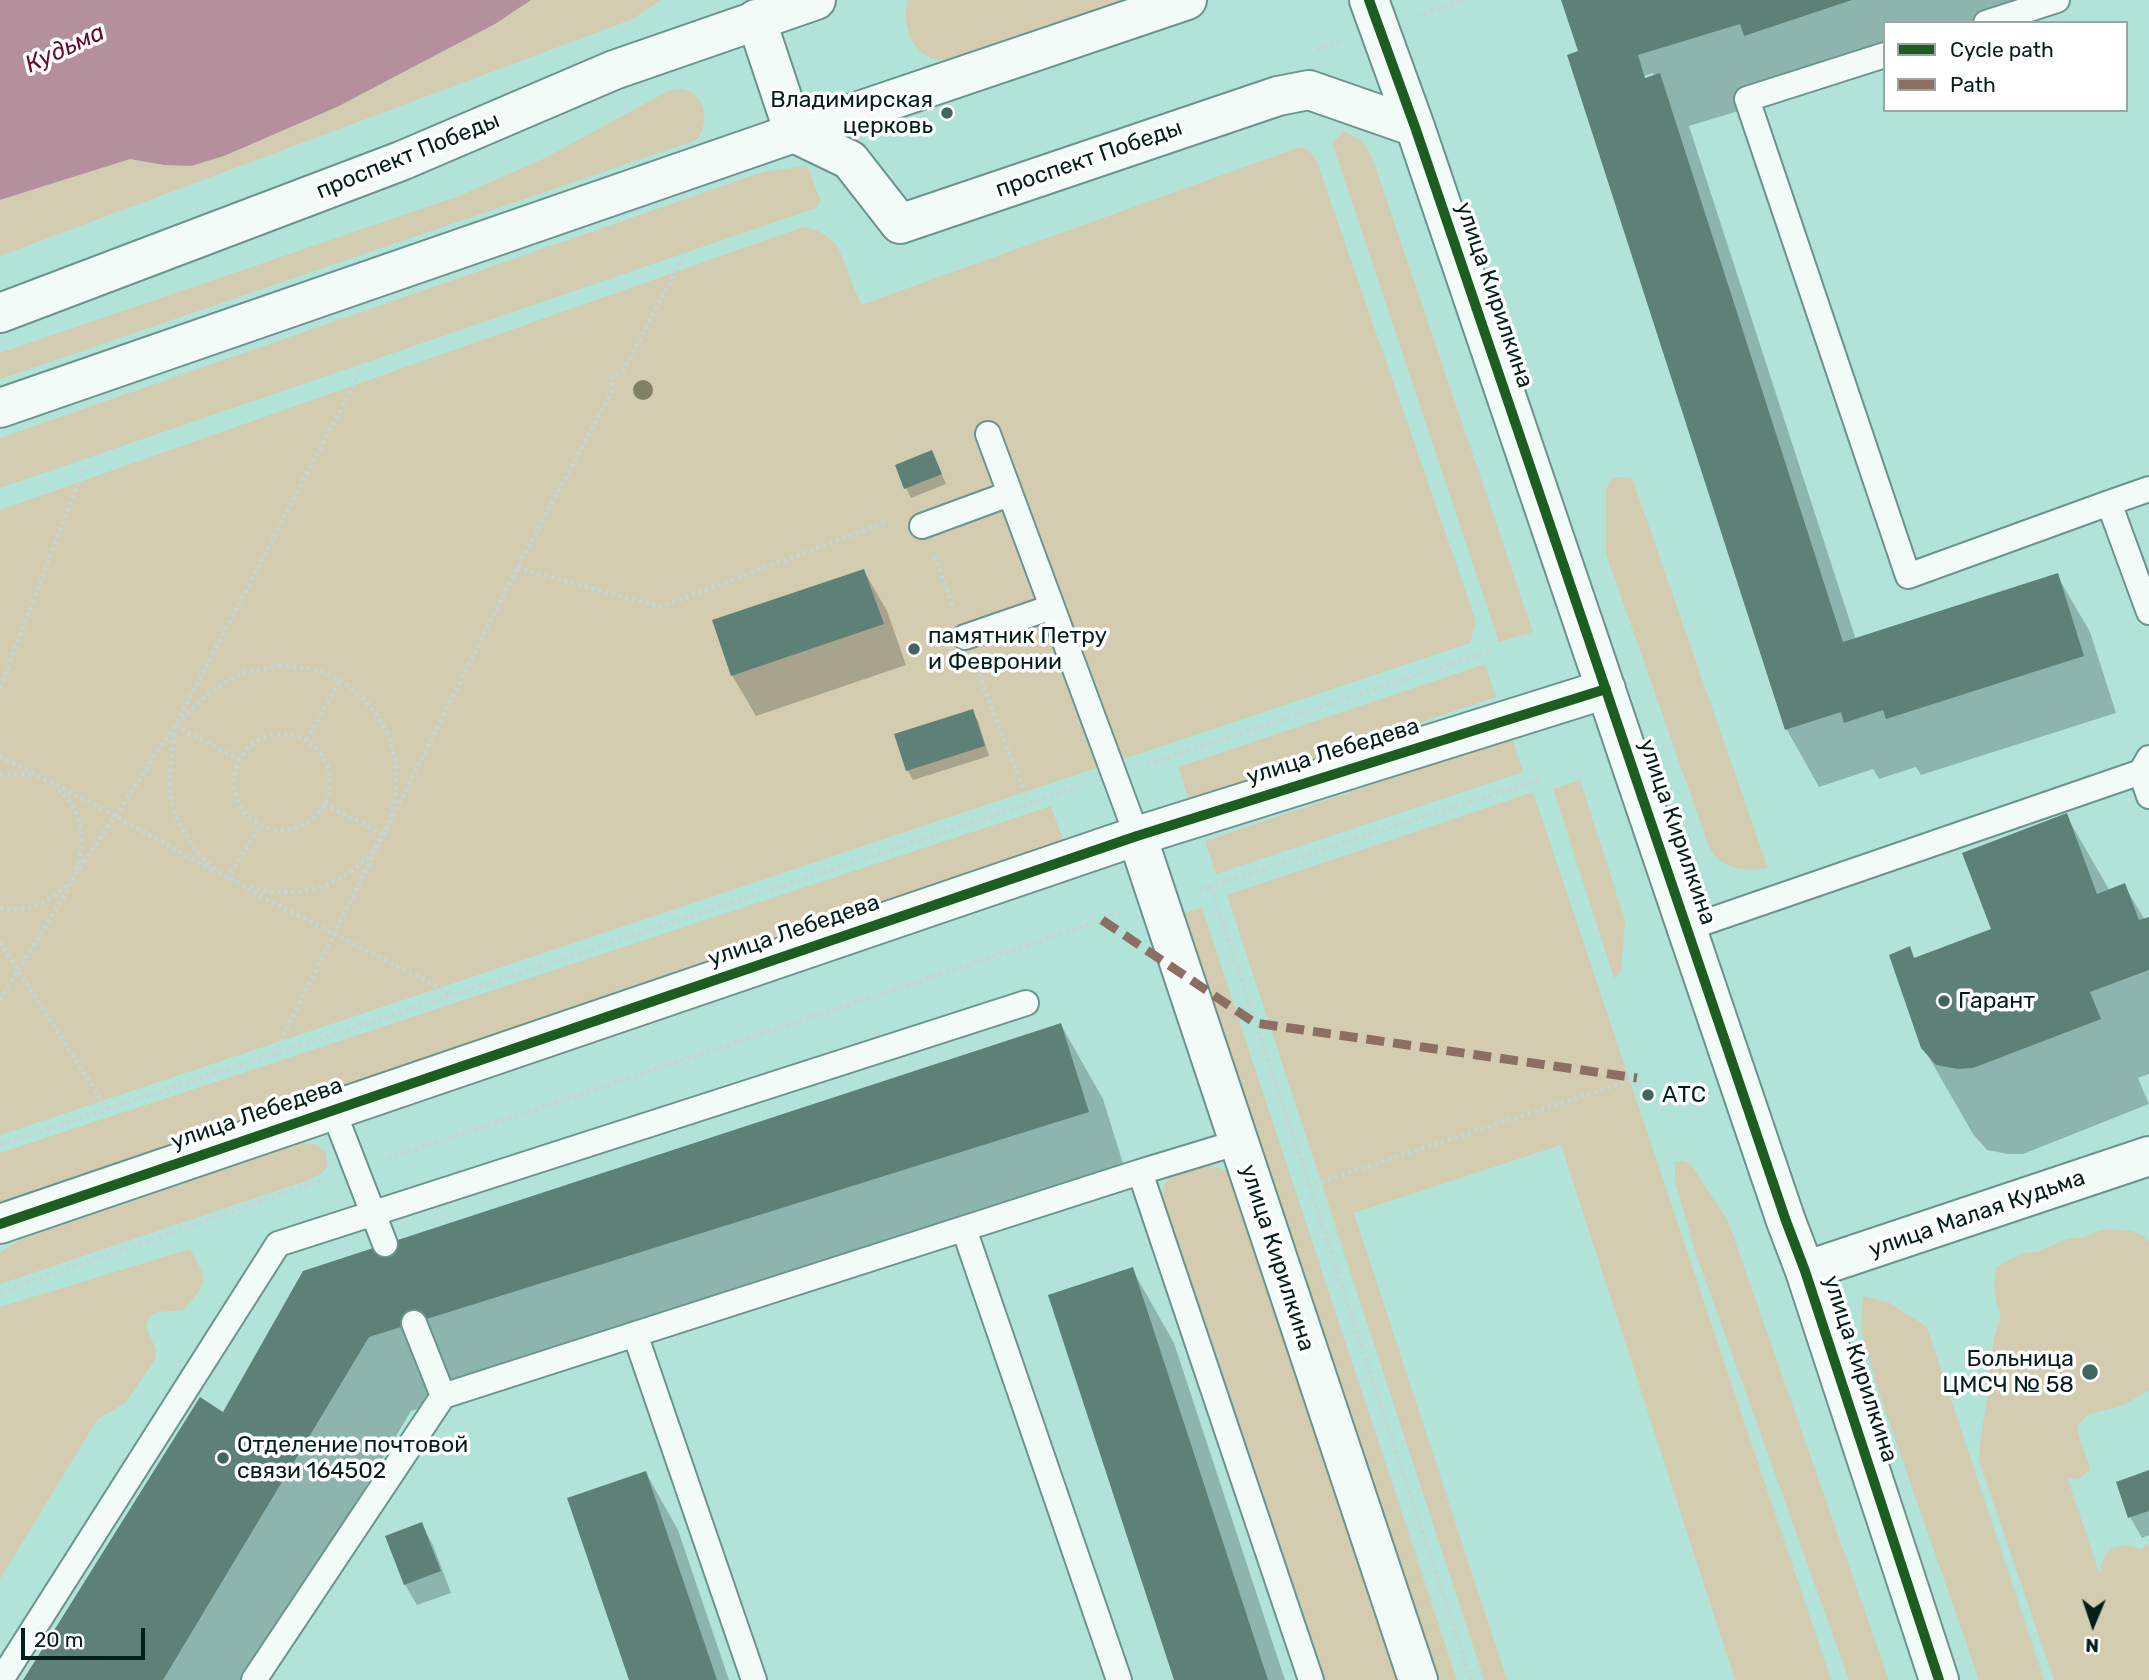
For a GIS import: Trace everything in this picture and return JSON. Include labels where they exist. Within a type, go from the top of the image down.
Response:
[{"type":"street","name":"проспект Победы","points":[[0,313],[401,161],[752,10],[816,0]]},
{"type":"street","points":[[0,408],[794,133],[1188,0]]},
{"type":"street","name":"улица Кирилкина","points":[[1370,0],[1805,1271],[1939,1680]]},
{"type":"street","points":[[752,10],[794,133]]},
{"type":"street","name":"проспект Победы","points":[[794,133],[850,160],[901,224],[1227,111],[1309,90],[1415,127]]},
{"type":"street","name":"улица Лебедева","points":[[0,1224],[1137,836],[1606,688]]},
{"type":"street","name":"улица Кирилкина","points":[[1137,836],[1418,1680]]},
{"type":"street","name":"улица Малая Кудьма","points":[[1805,1271],[2147,1161]]},
{"type":"lane","points":[[1992,21],[2057,0]]},
{"type":"lane","points":[[1883,56],[1747,99],[1908,576],[2149,489]]},
{"type":"lane","points":[[988,434],[1137,836]]},
{"type":"lane","points":[[922,526],[1010,494]]},
{"type":"lane","points":[[2109,503],[2149,612]]},
{"type":"lane","points":[[965,637],[1052,607]]},
{"type":"lane","points":[[1688,928],[2145,765],[2149,796]]},
{"type":"lane","points":[[1,1680],[278,1244],[1026,1003]]},
{"type":"lane","points":[[333,1110],[384,1244]]},
{"type":"lane","points":[[254,1680],[443,1396],[1239,1142]]},
{"type":"lane","points":[[1140,1172],[1311,1680]]},
{"type":"lane","points":[[964,1229],[1119,1680]]},
{"type":"lane","points":[[415,1322],[443,1396]]},
{"type":"lane","points":[[635,1334],[754,1680]]},
{"type":"path","points":[[274,1054],[517,568],[612,391],[612,377],[622,371],[686,253]]},
{"type":"path","points":[[0,908],[29,908],[47,902],[62,890],[83,866],[114,815],[175,726],[362,369]]},
{"type":"path","points":[[0,688],[84,468]]},
{"type":"path","points":[[517,568],[661,607],[916,510],[1029,804]]},
{"type":"path","points":[[0,1144],[1494,650]]},
{"type":"path","points":[[279,666],[316,670],[340,681],[376,712],[393,746],[398,783],[391,820],[372,854],[341,879],[304,892],[264,892],[227,879],[199,857],[179,826],[170,791],[175,726],[210,692],[242,673],[279,666]]},
{"type":"path","points":[[307,740],[340,681]]},
{"type":"path","points":[[175,726],[239,759]]},
{"type":"path","points":[[275,734],[292,735],[307,740],[319,751],[327,765],[330,781],[328,797],[320,811],[307,822],[292,829],[276,830],[261,825],[249,817],[239,804],[234,790],[234,774],[239,759],[248,747],[261,738],[275,734]]},
{"type":"path","points":[[0,756],[114,815],[227,879],[453,994]]},
{"type":"path","points":[[0,775],[32,775],[50,783],[64,794],[74,808],[83,842],[80,859],[66,893],[0,1000]]},
{"type":"path","points":[[1471,1680],[1211,887],[1538,780]]},
{"type":"path","points":[[324,804],[383,834]]},
{"type":"path","points":[[227,879],[261,825]]},
{"type":"path","points":[[0,1292],[355,1169],[1102,920]]},
{"type":"path","points":[[0,942],[107,1109]]},
{"type":"path","points":[[1308,1186],[1637,1078]]},
{"type":"shaded area","points":[[531,0],[660,0],[633,19],[0,256],[0,200],[130,159],[191,166],[224,156],[337,107],[495,24]]},
{"type":"shaded area","points":[[908,0],[1136,0],[954,61],[934,59],[917,48],[907,25]]},
{"type":"shaded area","points":[[682,89],[696,96],[704,110],[704,126],[696,140],[0,379],[0,353],[459,196],[545,158],[670,90]]},
{"type":"shaded area","points":[[1344,131],[1361,140],[1372,157],[1533,632],[1499,642],[1332,143]]},
{"type":"shaded area","points":[[1300,147],[1308,149],[1317,162],[1476,621],[1470,643],[0,1135],[0,510],[803,227],[822,233],[838,247],[861,305]]},
{"type":"shaded area","points":[[807,166],[821,201],[816,208],[0,488],[0,438],[763,172]]},
{"type":"shaded area","points":[[1613,478],[1632,478],[1768,868],[1734,868],[1720,861],[1709,847],[1606,554],[1606,489]]},
{"type":"shaded area","points":[[1485,664],[1496,697],[1189,800],[1178,767]]},
{"type":"shaded area","points":[[1512,738],[1523,772],[1216,874],[1205,841]]},
{"type":"shaded area","points":[[1580,780],[1625,920],[1621,972],[1614,978],[1553,789]]},
{"type":"shaded area","points":[[1533,792],[1831,1680],[1735,1680],[1561,1145],[1354,1213],[1507,1680],[1484,1680],[1227,895]]},
{"type":"shaded area","points":[[1051,806],[1066,848],[0,1206],[0,1153]]},
{"type":"shaded area","points":[[1202,908],[1457,1680],[1438,1680],[1184,913]]},
{"type":"shaded area","points":[[299,1143],[315,1144],[326,1153],[327,1167],[321,1174],[0,1284],[0,1253],[21,1239]]},
{"type":"shaded area","points":[[1675,1161],[1684,1161],[1692,1166],[1728,1221],[1889,1680],[1849,1680],[1695,1251],[1675,1181]]},
{"type":"shaded area","points":[[1208,1165],[1226,1170],[1233,1178],[1400,1680],[1316,1680],[1162,1197],[1171,1175],[1184,1169]]},
{"type":"shaded area","points":[[2100,1230],[2133,1232],[2145,1237],[2149,1242],[2149,1390],[2122,1406],[2089,1414],[2077,1426],[2090,1470],[2078,1480],[2067,1477],[2100,1575],[2102,1561],[2111,1548],[2126,1545],[2141,1549],[2149,1544],[2149,1680],[2054,1680],[1979,1461],[1993,1348],[2001,1317],[1995,1292],[1996,1267],[2022,1253],[2037,1252],[2067,1239],[2084,1237]]},
{"type":"shaded area","points":[[190,1249],[203,1275],[198,1293],[183,1310],[158,1312],[149,1317],[146,1326],[156,1350],[155,1360],[126,1402],[97,1420],[0,1579],[0,1307]]},
{"type":"shaded area","points":[[1863,1296],[1888,1302],[1927,1327],[2044,1680],[1979,1680],[1875,1381],[1861,1328]]},
{"type":"water","name":"Кудьма","points":[[0,0],[531,0],[495,24],[337,107],[224,156],[191,166],[130,159],[0,200]]},
{"type":"building","points":[[1561,0],[1852,0],[1744,36],[1740,24],[1638,55],[1645,78],[1660,73],[1843,642],[2058,573],[2084,656],[1886,719],[1883,710],[1844,723],[1841,712],[1785,730],[1567,55],[1578,51]]},
{"type":"building","points":[[932,450],[942,474],[904,489],[895,465]]},
{"type":"building","points":[[864,569],[884,624],[731,676],[712,620]]},
{"type":"building","points":[[973,709],[985,746],[906,771],[894,734]]},
{"type":"building","points":[[2067,813],[2097,894],[2125,883],[2139,920],[2149,917],[2149,970],[2090,992],[2101,1019],[1973,1068],[1958,1069],[1936,1065],[1921,1048],[1889,955],[1910,946],[1914,958],[1991,929],[1962,853]]},
{"type":"building","points":[[1061,1023],[1089,1112],[369,1337],[163,1680],[23,1680],[200,1397],[223,1412],[303,1271]]},
{"type":"building","points":[[1133,1267],[1268,1680],[1174,1680],[1048,1295]]},
{"type":"building","points":[[2149,1470],[2149,1511],[2128,1518],[2116,1482]]},
{"type":"building","points":[[646,1471],[717,1680],[629,1680],[567,1498]]},
{"type":"building","points":[[422,1522],[441,1571],[404,1585],[385,1536]]},
{"type":"marked path","points":[[1102,920],[1255,1023],[1637,1078]]},
{"type":"cycle path","points":[[1369,0],[1415,127],[1805,1271],[1939,1680]]},
{"type":"cycle path","points":[[0,1224],[1137,836],[1606,689]]},
{"type":"place","name":"Владимирская церковь","points":[[947,113]]},
{"type":"place","name":"памятник Петру и Февронии","points":[[914,649]]},
{"type":"place","name":"Гарант","points":[[1944,1001]]},
{"type":"place","name":"АТС","points":[[1648,1095]]},
{"type":"place","name":"Больница ЦМСЧ № 58","points":[[2090,1372]]},
{"type":"place","name":"Отделение почтовой связи 164502","points":[[223,1458]]}]
